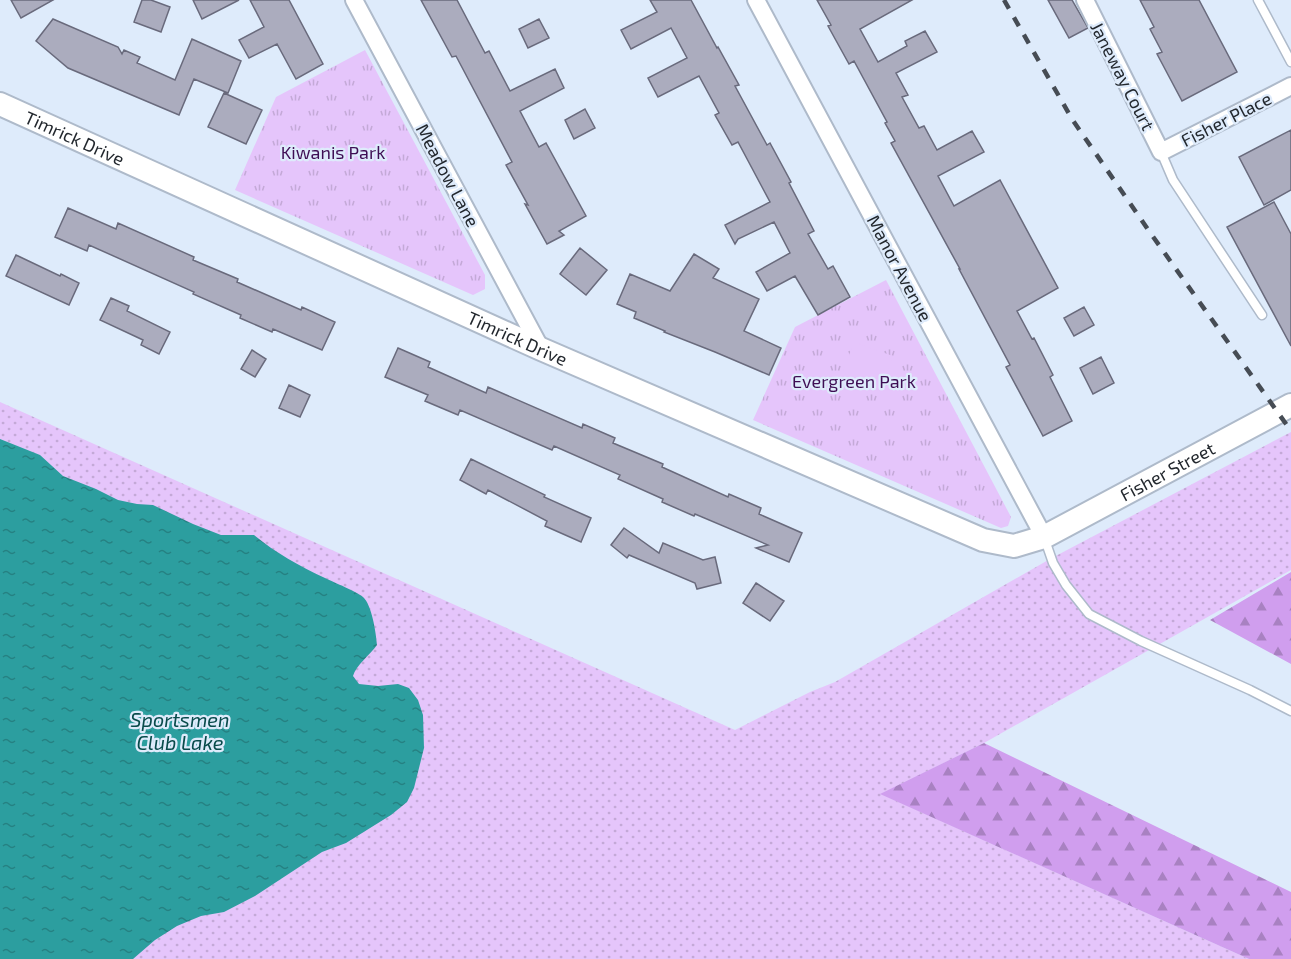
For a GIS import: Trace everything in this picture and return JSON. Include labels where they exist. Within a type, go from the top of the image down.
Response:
[{"type":"street","name":"Meadow Lane","points":[[354,0],[541,349]]},
{"type":"street","name":"Manor Avenue","points":[[756,0],[1044,537]]},
{"type":"street","name":"Janeway Court","points":[[1085,0],[1161,152]]},
{"type":"street","name":"Fisher Place","points":[[1161,152],[1291,86]]},
{"type":"street","name":"Timrick Drive","points":[[0,104],[541,349],[983,540],[1014,546],[1044,537]]},
{"type":"street","name":"Fisher Street","points":[[1044,537],[1291,405]]},
{"type":"lane","points":[[1258,0],[1291,62]]},
{"type":"lane","points":[[1161,152],[1173,180],[1262,315]]},
{"type":"lane","points":[[1044,537],[1053,563],[1066,585],[1089,614],[1141,641],[1291,711]]},
{"type":"green space","name":"Kiwanis Park","points":[[365,50],[485,275],[485,289],[473,295],[235,190],[276,97]]},
{"type":"green space","name":"Evergreen Park","points":[[886,280],[1011,517],[1008,526],[1001,528],[753,420],[795,327]]},
{"type":"green space","points":[[854,342],[893,356],[880,393],[840,379]]},
{"type":"green space","points":[[0,402],[735,730],[810,692],[835,682],[1050,559],[1291,432],[1291,570],[984,743],[881,794],[1249,959],[0,959]]},
{"type":"green space","points":[[1291,572],[1291,664],[1210,620]]},
{"type":"green space","points":[[984,743],[1291,892],[1291,959],[1249,959],[880,794]]},
{"type":"water","name":"Sportsmen Club Lake","points":[[0,439],[40,455],[63,476],[118,500],[153,505],[221,535],[254,535],[297,564],[363,597],[371,613],[377,645],[360,664],[353,676],[359,684],[378,686],[398,684],[409,688],[418,700],[423,715],[424,748],[414,788],[407,802],[391,815],[346,843],[322,852],[255,896],[224,912],[201,916],[177,926],[155,940],[133,959],[0,959]]},
{"type":"building","points":[[11,0],[53,0],[21,18]]},
{"type":"building","points":[[142,0],[151,0],[170,7],[161,32],[134,22]]},
{"type":"building","points":[[193,0],[239,0],[202,19]]},
{"type":"building","points":[[250,0],[289,0],[323,64],[296,79],[277,44],[249,58],[239,40],[264,27]]},
{"type":"building","points":[[421,0],[457,0],[485,53],[489,51],[510,91],[555,69],[564,88],[520,111],[539,147],[546,143],[586,216],[559,231],[564,235],[547,244],[506,165],[512,162],[456,56],[452,57]]},
{"type":"building","points":[[650,0],[691,0],[739,85],[735,86],[767,145],[770,143],[791,182],[789,183],[814,231],[808,234],[828,269],[833,266],[850,297],[818,315],[795,276],[767,291],[756,272],[790,253],[774,222],[738,239],[735,244],[725,225],[770,202],[738,142],[732,145],[715,115],[719,113],[699,76],[658,97],[648,78],[687,58],[671,28],[631,49],[621,30],[657,12]]},
{"type":"building","points":[[817,0],[912,0],[860,29],[878,62],[907,46],[905,41],[925,31],[937,52],[896,73],[908,95],[902,97],[919,128],[924,126],[937,150],[972,131],[984,152],[938,176],[954,206],[1000,180],[1058,288],[1017,311],[1053,375],[1050,377],[1072,421],[1043,436],[1006,367],[1010,365],[891,143],[895,141],[885,123],[887,122],[854,61],[849,64]]},
{"type":"building","points":[[1048,0],[1072,0],[1088,28],[1069,38]]},
{"type":"building","points":[[1140,0],[1199,0],[1237,72],[1182,101],[1157,54],[1162,52],[1150,29],[1154,27]]},
{"type":"building","points":[[53,19],[118,47],[122,54],[124,50],[140,57],[137,63],[175,80],[192,39],[241,61],[228,93],[194,79],[179,115],[68,68],[36,41]]},
{"type":"building","points":[[539,19],[549,38],[528,48],[519,29]]},
{"type":"building","points":[[224,93],[262,110],[246,144],[208,127]]},
{"type":"building","points":[[585,109],[595,128],[574,139],[565,120]]},
{"type":"building","points":[[1291,130],[1291,190],[1264,205],[1239,157]]},
{"type":"building","points":[[1274,202],[1291,234],[1291,346],[1227,227]]},
{"type":"building","points":[[68,208],[116,229],[118,223],[194,257],[193,260],[238,279],[237,282],[335,322],[322,350],[240,318],[241,315],[193,294],[194,292],[89,245],[87,251],[55,237]]},
{"type":"building","points":[[580,248],[607,270],[586,295],[560,274]]},
{"type":"building","points":[[694,254],[719,269],[713,278],[759,299],[744,331],[781,348],[769,375],[634,318],[636,312],[617,304],[630,274],[670,291]]},
{"type":"building","points":[[16,255],[79,283],[69,305],[6,276]]},
{"type":"building","points":[[111,298],[129,306],[127,311],[170,332],[159,354],[141,345],[143,340],[100,320]]},
{"type":"building","points":[[1084,307],[1094,325],[1074,336],[1064,318]]},
{"type":"building","points":[[398,348],[430,362],[428,367],[486,393],[488,387],[582,428],[583,424],[615,438],[613,443],[663,464],[662,467],[728,497],[729,494],[761,508],[759,514],[802,533],[789,562],[756,548],[768,545],[662,502],[663,499],[618,479],[620,475],[554,446],[552,450],[460,410],[458,415],[425,401],[428,395],[385,377]]},
{"type":"building","points":[[252,350],[266,359],[255,377],[241,369]]},
{"type":"building","points":[[1101,357],[1114,383],[1093,394],[1080,368]]},
{"type":"building","points":[[289,385],[310,395],[300,417],[279,408]]},
{"type":"building","points":[[471,459],[545,495],[544,497],[591,518],[581,542],[545,526],[547,521],[488,490],[486,494],[460,480]]},
{"type":"building","points":[[624,528],[659,553],[663,543],[703,560],[715,557],[721,583],[697,589],[695,583],[629,555],[627,558],[611,545]]},
{"type":"building","points":[[756,583],[784,601],[770,621],[743,603]]},
{"type":"railway","points":[[1004,0],[1072,119],[1291,431]]}]
